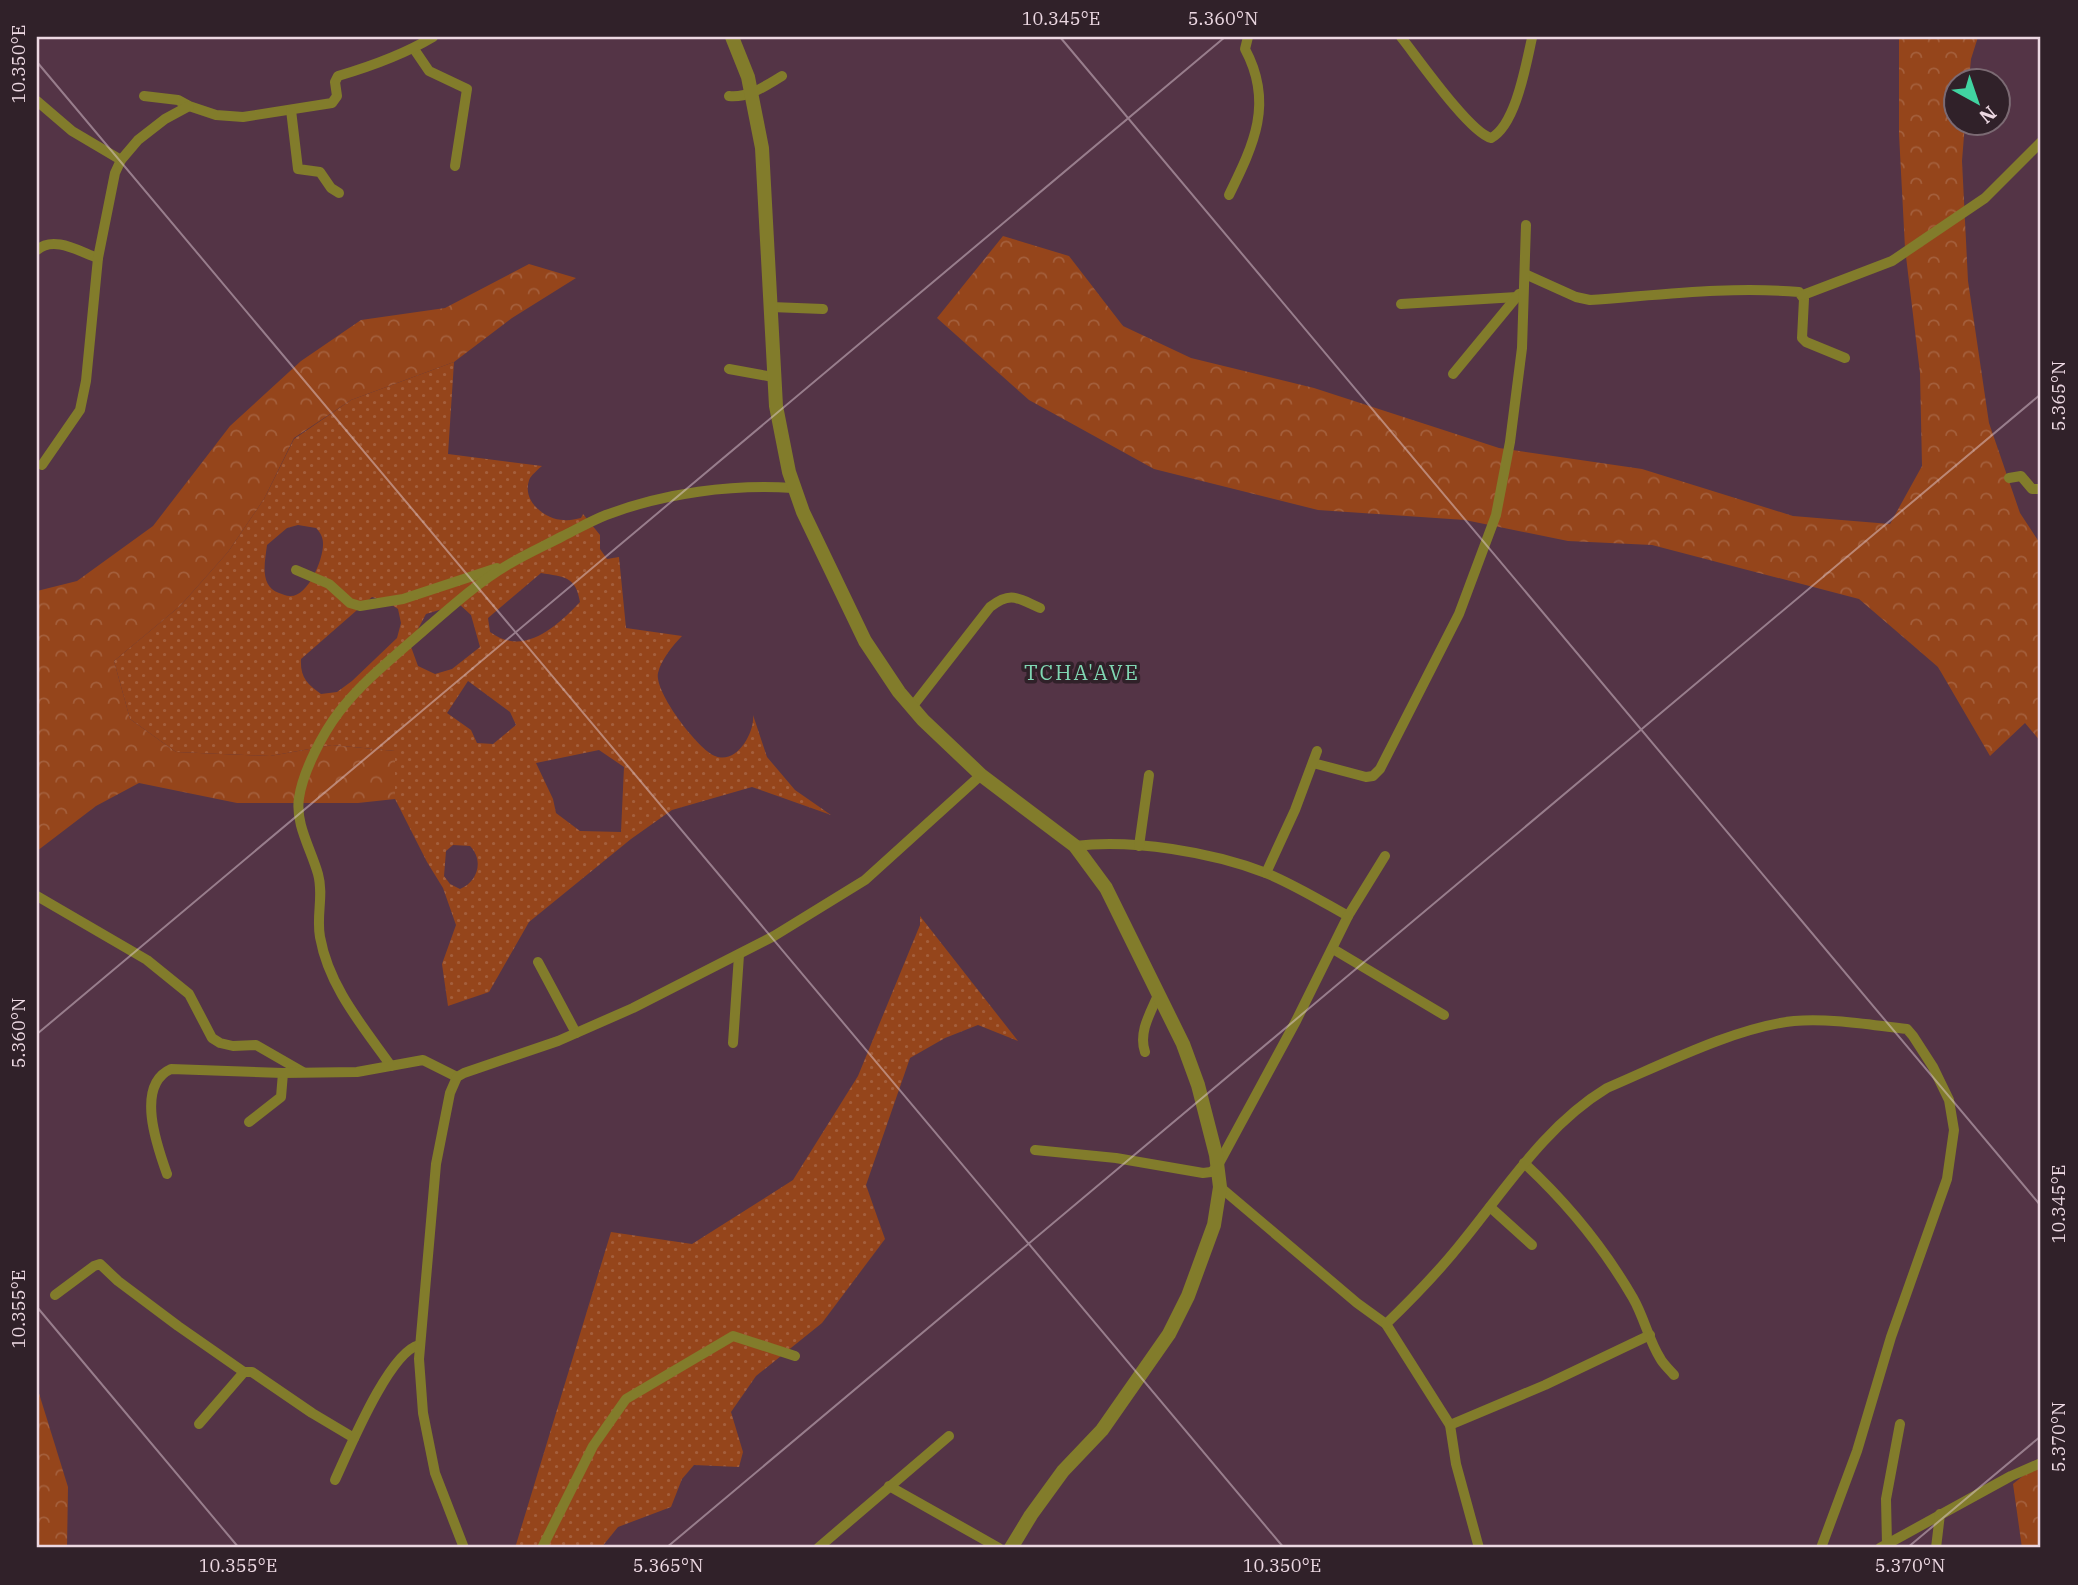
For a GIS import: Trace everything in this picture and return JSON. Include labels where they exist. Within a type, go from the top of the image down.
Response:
[{"type":"street","points":[[144,96],[178,100],[189,106],[229,117],[332,103],[337,96],[335,78],[376,65],[433,37]]},
{"type":"street","points":[[732,37],[748,77],[762,148],[773,377],[782,443],[793,488],[803,512],[865,641],[883,670],[912,707],[981,775],[1075,846],[1106,888],[1183,1044],[1198,1085],[1213,1142],[1220,1187],[1214,1225],[1202,1262],[1169,1334],[1102,1430],[1063,1471],[1011,1548]]},
{"type":"street","points":[[1229,195],[1252,146],[1258,117],[1259,85],[1255,67],[1245,49],[1248,37]]},
{"type":"street","points":[[1401,37],[1475,128],[1490,138],[1499,132],[1512,109],[1532,38]]},
{"type":"street","points":[[414,48],[429,71],[467,89],[456,166]]},
{"type":"street","points":[[729,96],[752,94],[782,76]]},
{"type":"street","points":[[37,101],[72,131],[121,160]]},
{"type":"street","points":[[42,465],[80,410],[86,381],[98,258],[115,173],[121,160],[138,141],[165,119],[189,106]]},
{"type":"street","points":[[291,110],[298,169],[320,173],[331,188],[340,193]]},
{"type":"street","points":[[1803,295],[1892,261],[1985,198],[2041,142]]},
{"type":"street","points":[[1313,763],[1366,777],[1373,776],[1387,756],[1459,614],[1483,554],[1503,485],[1522,348],[1520,293],[1525,274],[1527,225]]},
{"type":"street","points":[[37,250],[47,244],[63,245],[98,258]]},
{"type":"street","points":[[1525,274],[1576,298],[1590,300],[1725,289],[1762,289],[1799,292],[1803,295]]},
{"type":"street","points":[[1401,304],[1520,293]]},
{"type":"street","points":[[1453,373],[1520,293]]},
{"type":"street","points":[[1803,295],[1802,338],[1845,358]]},
{"type":"street","points":[[771,307],[823,309]]},
{"type":"street","points":[[729,369],[773,377]]},
{"type":"street","points":[[2009,478],[2021,476],[2032,489],[2041,489]]},
{"type":"street","points":[[296,570],[330,584],[350,603],[360,606],[403,599],[509,564],[604,516],[649,502],[706,492],[769,486],[793,488]]},
{"type":"street","points":[[391,1066],[346,1002],[328,971],[319,935],[321,891],[299,816],[298,800],[314,755],[339,713],[366,681],[466,596],[509,564]]},
{"type":"street","points":[[912,707],[989,607],[1003,597],[1013,596],[1040,608]]},
{"type":"street","points":[[1266,873],[1287,829],[1317,751]]},
{"type":"street","points":[[464,1548],[433,1463],[423,1413],[419,1345],[436,1164],[450,1093],[457,1077],[576,1033],[739,955],[865,880],[981,775]]},
{"type":"street","points":[[1139,846],[1149,775]]},
{"type":"street","points":[[1075,846],[1097,844],[1177,850],[1266,873],[1348,916]]},
{"type":"street","points":[[1035,1150],[1116,1158],[1203,1173],[1211,1172],[1217,1167],[1348,916],[1385,856]]},
{"type":"street","points":[[37,896],[147,960],[189,994],[212,1038],[233,1046],[256,1045],[303,1072]]},
{"type":"street","points":[[1333,949],[1362,969],[1444,1015]]},
{"type":"street","points":[[733,1043],[739,955]]},
{"type":"street","points":[[538,962],[576,1033]]},
{"type":"street","points":[[1145,1052],[1143,1032],[1159,993]]},
{"type":"street","points":[[1386,1324],[1462,1242],[1524,1163],[1589,1099],[1607,1088],[1741,1033],[1794,1021],[1837,1021],[1907,1029],[1949,1100],[1954,1130],[1947,1179],[1891,1337],[1857,1451],[1821,1548]]},
{"type":"street","points":[[167,1174],[155,1134],[151,1094],[163,1072],[171,1069],[283,1073],[357,1072],[423,1060],[457,1077]]},
{"type":"street","points":[[249,1122],[281,1097],[283,1073]]},
{"type":"street","points":[[1524,1163],[1546,1184],[1598,1245],[1635,1301],[1660,1358],[1674,1375]]},
{"type":"street","points":[[1220,1187],[1357,1303],[1386,1324],[1450,1425],[1456,1464],[1476,1547]]},
{"type":"street","points":[[1490,1207],[1532,1245]]},
{"type":"street","points":[[55,1295],[100,1264],[118,1281],[178,1326],[244,1372],[252,1373],[354,1438]]},
{"type":"street","points":[[1450,1425],[1545,1385],[1650,1335]]},
{"type":"street","points":[[542,1548],[593,1446],[625,1399],[733,1336],[795,1356]]},
{"type":"street","points":[[335,1480],[354,1438],[394,1365],[403,1353],[419,1345]]},
{"type":"street","points":[[199,1424],[244,1372]]},
{"type":"street","points":[[1883,1546],[1886,1499],[1900,1424]]},
{"type":"street","points":[[818,1548],[949,1436]]},
{"type":"street","points":[[1883,1546],[2011,1476],[2041,1463]]},
{"type":"street","points":[[889,1486],[999,1548]]},
{"type":"street","points":[[1936,1548],[1940,1514]]},
{"type":"green space","points":[[1899,37],[1978,37],[1970,66],[1941,66],[1941,136],[1964,136],[1962,161],[1968,281],[1989,423],[2020,513],[2041,545],[2041,742],[2025,723],[1990,756],[1938,667],[1859,599],[1652,545],[1568,541],[1465,520],[1318,510],[1154,469],[1029,400],[937,318],[1003,236],[1069,256],[1123,326],[1191,358],[1314,388],[1499,448],[1642,469],[1793,516],[1890,524],[1922,466],[1920,373],[1905,248],[1899,134]]},
{"type":"green space","points":[[529,264],[576,278],[512,318],[454,362],[351,400],[294,438],[264,499],[228,552],[180,606],[114,661],[130,719],[176,752],[270,756],[332,745],[395,751],[395,799],[358,803],[237,803],[139,783],[96,806],[37,851],[37,591],[77,581],[153,526],[230,426],[301,361],[361,320],[445,308]]},
{"type":"green space","points":[[454,362],[448,454],[542,466],[530,478],[528,486],[528,494],[536,507],[549,517],[557,519],[581,518],[583,514],[600,535],[600,549],[607,559],[619,557],[626,628],[682,636],[668,653],[658,673],[663,693],[688,732],[708,751],[723,758],[737,751],[748,738],[753,715],[767,757],[795,790],[831,815],[752,787],[672,810],[631,839],[529,922],[489,992],[448,1006],[442,964],[456,925],[443,888],[395,799],[395,751],[332,745],[270,756],[176,752],[130,719],[114,661],[180,606],[228,552],[264,499],[294,439],[351,400]],"holes":[[[298,525],[316,528],[323,543],[314,576],[303,590],[290,596],[273,590],[268,585],[265,573],[267,545],[287,528]],[[541,573],[568,579],[578,593],[580,602],[561,621],[539,636],[515,641],[503,639],[490,632],[488,618]],[[372,597],[386,601],[398,609],[401,623],[397,638],[337,692],[321,694],[308,683],[302,671],[301,659]],[[459,604],[471,615],[480,647],[452,669],[435,674],[418,666],[410,644],[426,614]],[[468,681],[510,712],[516,725],[493,744],[477,743],[471,730],[447,713]],[[599,750],[624,767],[621,832],[580,831],[556,813],[553,799],[536,763]],[[453,845],[470,846],[478,864],[471,881],[460,889],[450,884],[444,876],[446,851]]]},
{"type":"green space","points":[[920,916],[1018,1041],[978,1025],[945,1038],[910,1058],[866,1185],[885,1239],[822,1323],[756,1376],[731,1412],[743,1452],[739,1467],[694,1465],[682,1479],[671,1507],[618,1527],[601,1548],[515,1548],[611,1232],[692,1244],[793,1180],[858,1076],[920,925]]},
{"type":"green space","points":[[37,1387],[68,1487],[67,1548],[37,1548]]},
{"type":"green space","points":[[2041,1461],[2041,1548],[2022,1548],[2013,1484]]},
{"type":"district","name":"TCHA'AVE","points":[[1082,672]]}]
